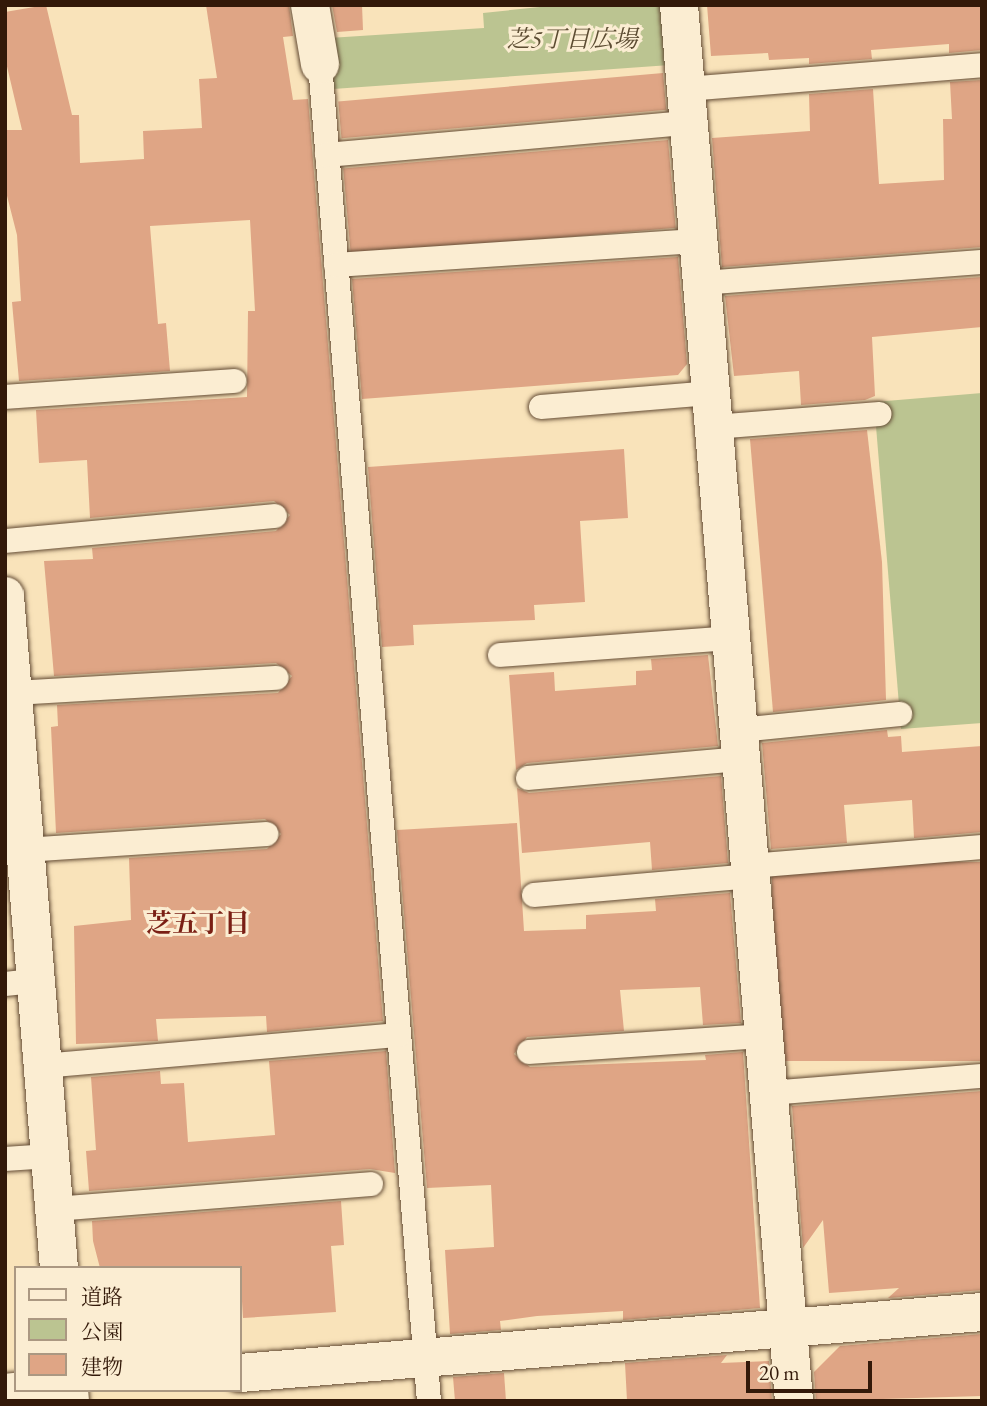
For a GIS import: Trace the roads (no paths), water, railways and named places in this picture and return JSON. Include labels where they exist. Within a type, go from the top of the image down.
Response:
[{"type":"street","points":[[310,5],[320,64]]},
{"type":"street","points":[[679,5],[794,1401]]},
{"type":"street","points":[[5,596],[11,715],[25,850],[21,983],[43,1066],[59,1266]]},
{"type":"street","points":[[242,1373],[982,1312]]},
{"type":"lane","points":[[320,64],[429,1401]]},
{"type":"lane","points":[[327,155],[982,65]]},
{"type":"lane","points":[[336,265],[699,241]]},
{"type":"lane","points":[[702,283],[982,262]]},
{"type":"lane","points":[[5,397],[234,381]]},
{"type":"lane","points":[[541,407],[879,414]]},
{"type":"lane","points":[[5,541],[275,516]]},
{"type":"lane","points":[[500,655],[732,638]]},
{"type":"lane","points":[[11,715],[277,678]]},
{"type":"lane","points":[[528,778],[740,745],[900,714]]},
{"type":"lane","points":[[25,850],[266,834]]},
{"type":"lane","points":[[534,895],[982,848]]},
{"type":"lane","points":[[43,1066],[399,1035]]},
{"type":"lane","points":[[529,1052],[764,1036]]},
{"type":"lane","points":[[769,1093],[982,1076]]},
{"type":"lane","points":[[5,1159],[50,1156]]},
{"type":"lane","points":[[54,1209],[371,1184]]},
{"type":"district","name":"芝五丁目","points":[[198,924]]},
{"type":"park label","name":"芝5丁目広場","points":[[572,39]]}]
